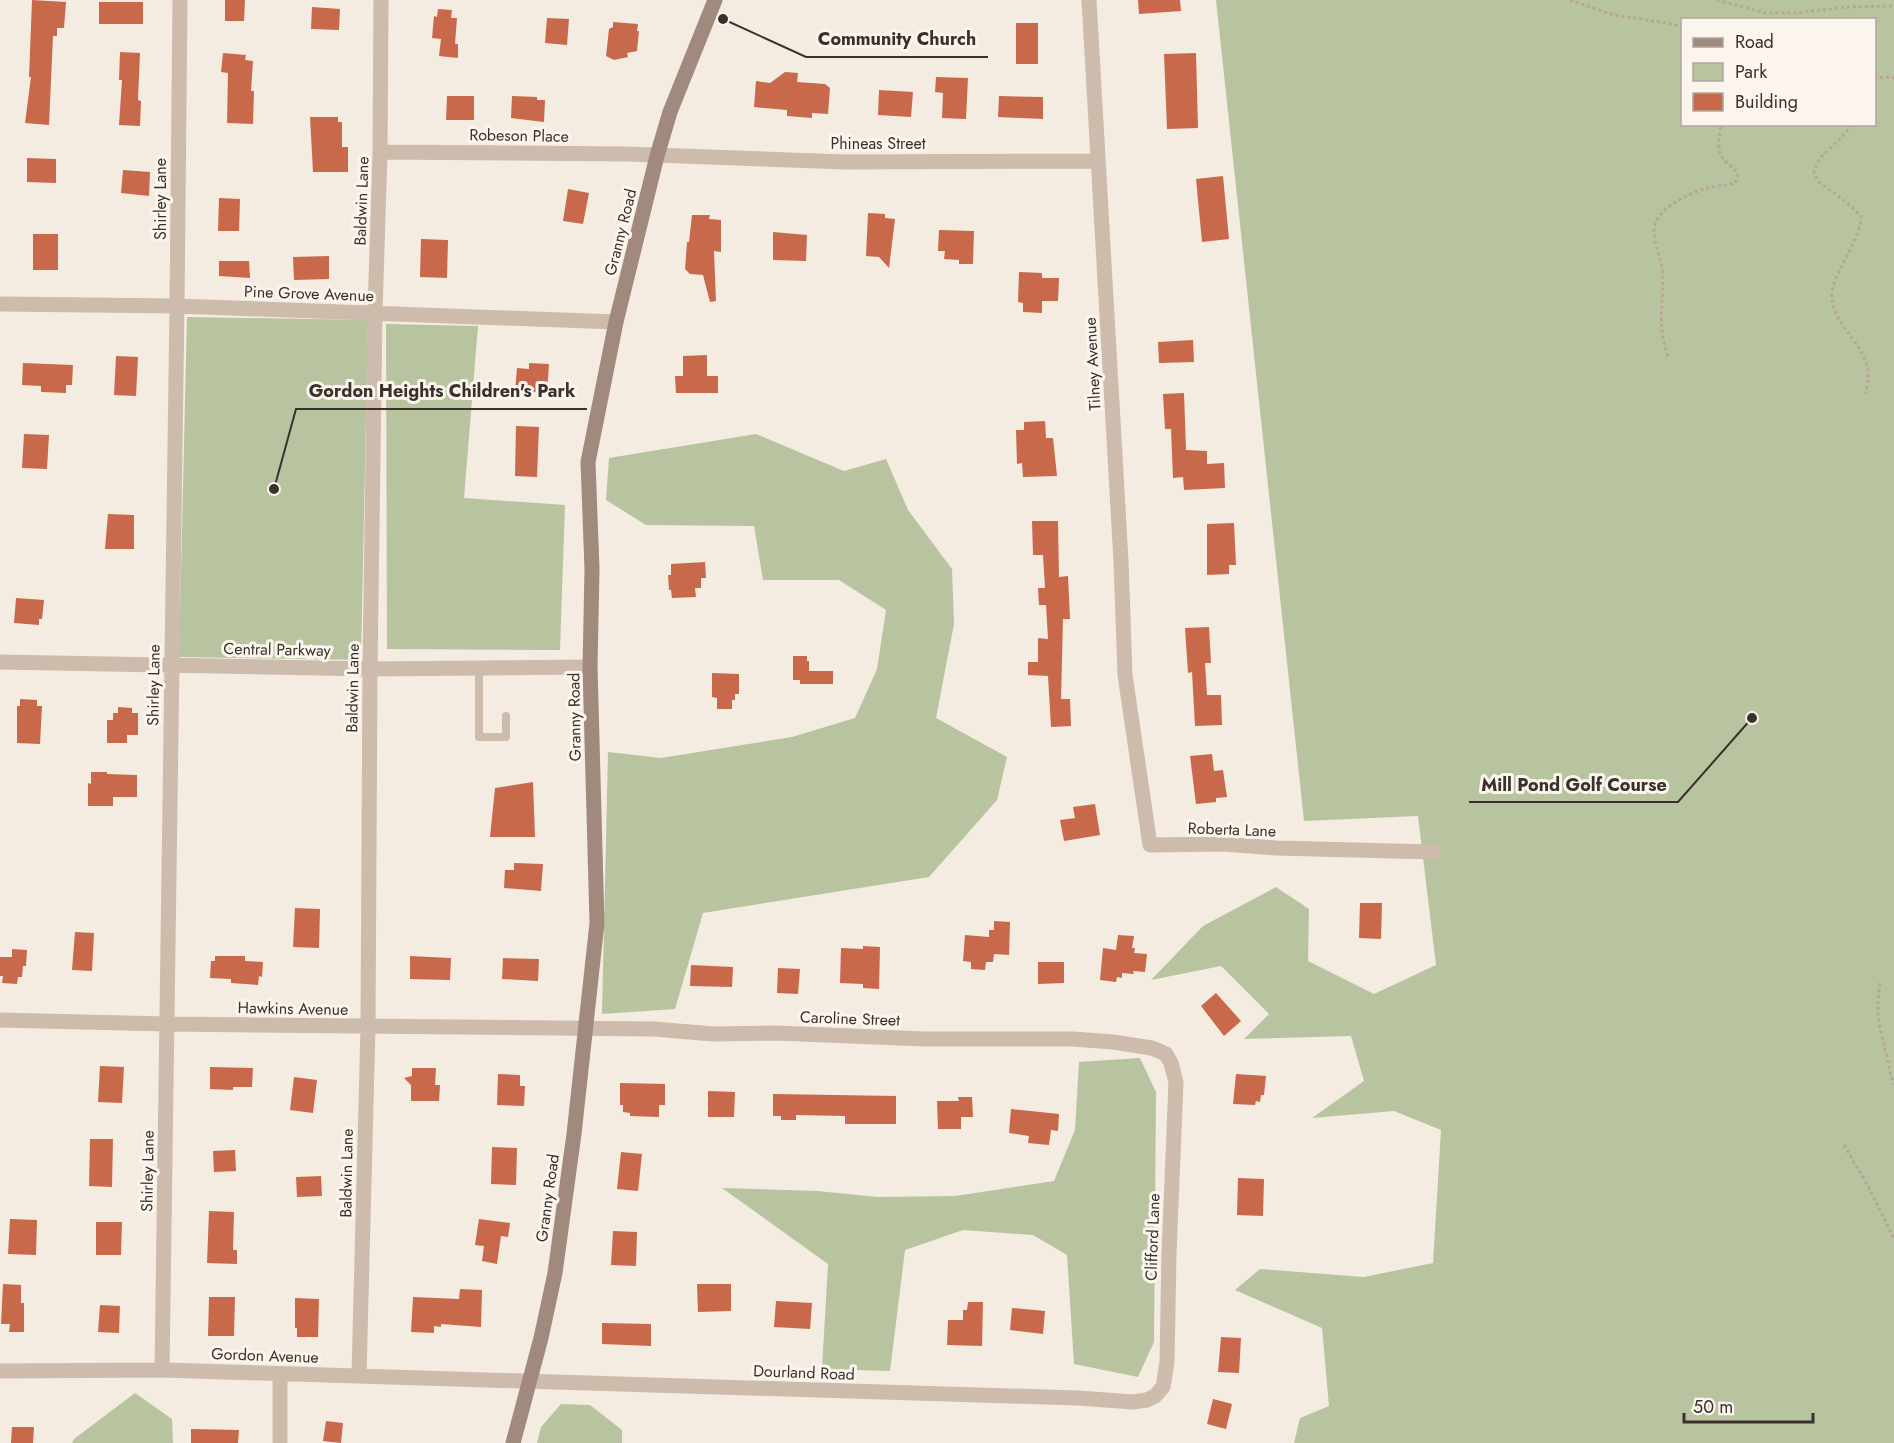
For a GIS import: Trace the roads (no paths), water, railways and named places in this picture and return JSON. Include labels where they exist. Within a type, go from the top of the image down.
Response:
[{"type":"street","name":"Shirley Lane","points":[[162,1370],[180,0]]},
{"type":"street","name":"Baldwin Lane","points":[[359,1375],[368,1027],[370,669],[381,0]]},
{"type":"street","name":"Granny Road","points":[[513,1443],[541,1338],[555,1273],[574,1134],[597,922],[590,667],[592,569],[588,462],[616,322],[657,156],[670,112],[715,0]]},
{"type":"street","name":"Tilney Avenue","points":[[1089,0],[1121,561],[1125,675],[1132,726]]},
{"type":"street","name":"Robeson Place","points":[[380,152],[657,156]]},
{"type":"street","name":"Phineas Street","points":[[657,156],[845,162],[1098,161]]},
{"type":"street","name":"Pine Grove Avenue","points":[[0,304],[177,306],[616,322]]},
{"type":"street","name":"Central Parkway","points":[[0,662],[370,669],[590,667]]},
{"type":"street","name":"Roberta Lane","points":[[1132,726],[1150,845],[1224,844],[1276,848],[1433,852]]},
{"type":"street","name":"Hawkins Avenue","points":[[0,1020],[368,1027],[586,1028]]},
{"type":"street","name":"Caroline Street","points":[[586,1028],[654,1029],[713,1034],[776,1033],[926,1039],[1073,1039],[1113,1042]]},
{"type":"street","name":"Clifford Lane","points":[[1078,1398],[1133,1402],[1147,1400],[1155,1396],[1163,1387],[1167,1362],[1176,1082],[1166,1054],[1152,1048],[1113,1042]]},
{"type":"street","name":"Gordon Avenue","points":[[0,1371],[162,1370],[528,1380]]},
{"type":"street","points":[[280,1374],[280,1443]]},
{"type":"street","name":"Dourland Road","points":[[528,1380],[1078,1398]]},
{"type":"lane","points":[[480,668],[479,737],[506,737],[506,716]]},
{"type":"place","name":"Community Church","points":[[723,19]]},
{"type":"place","name":"Gordon Heights Children's Park","points":[[274,489]]},
{"type":"place","name":"Mill Pond Golf Course","points":[[1752,718]]}]
